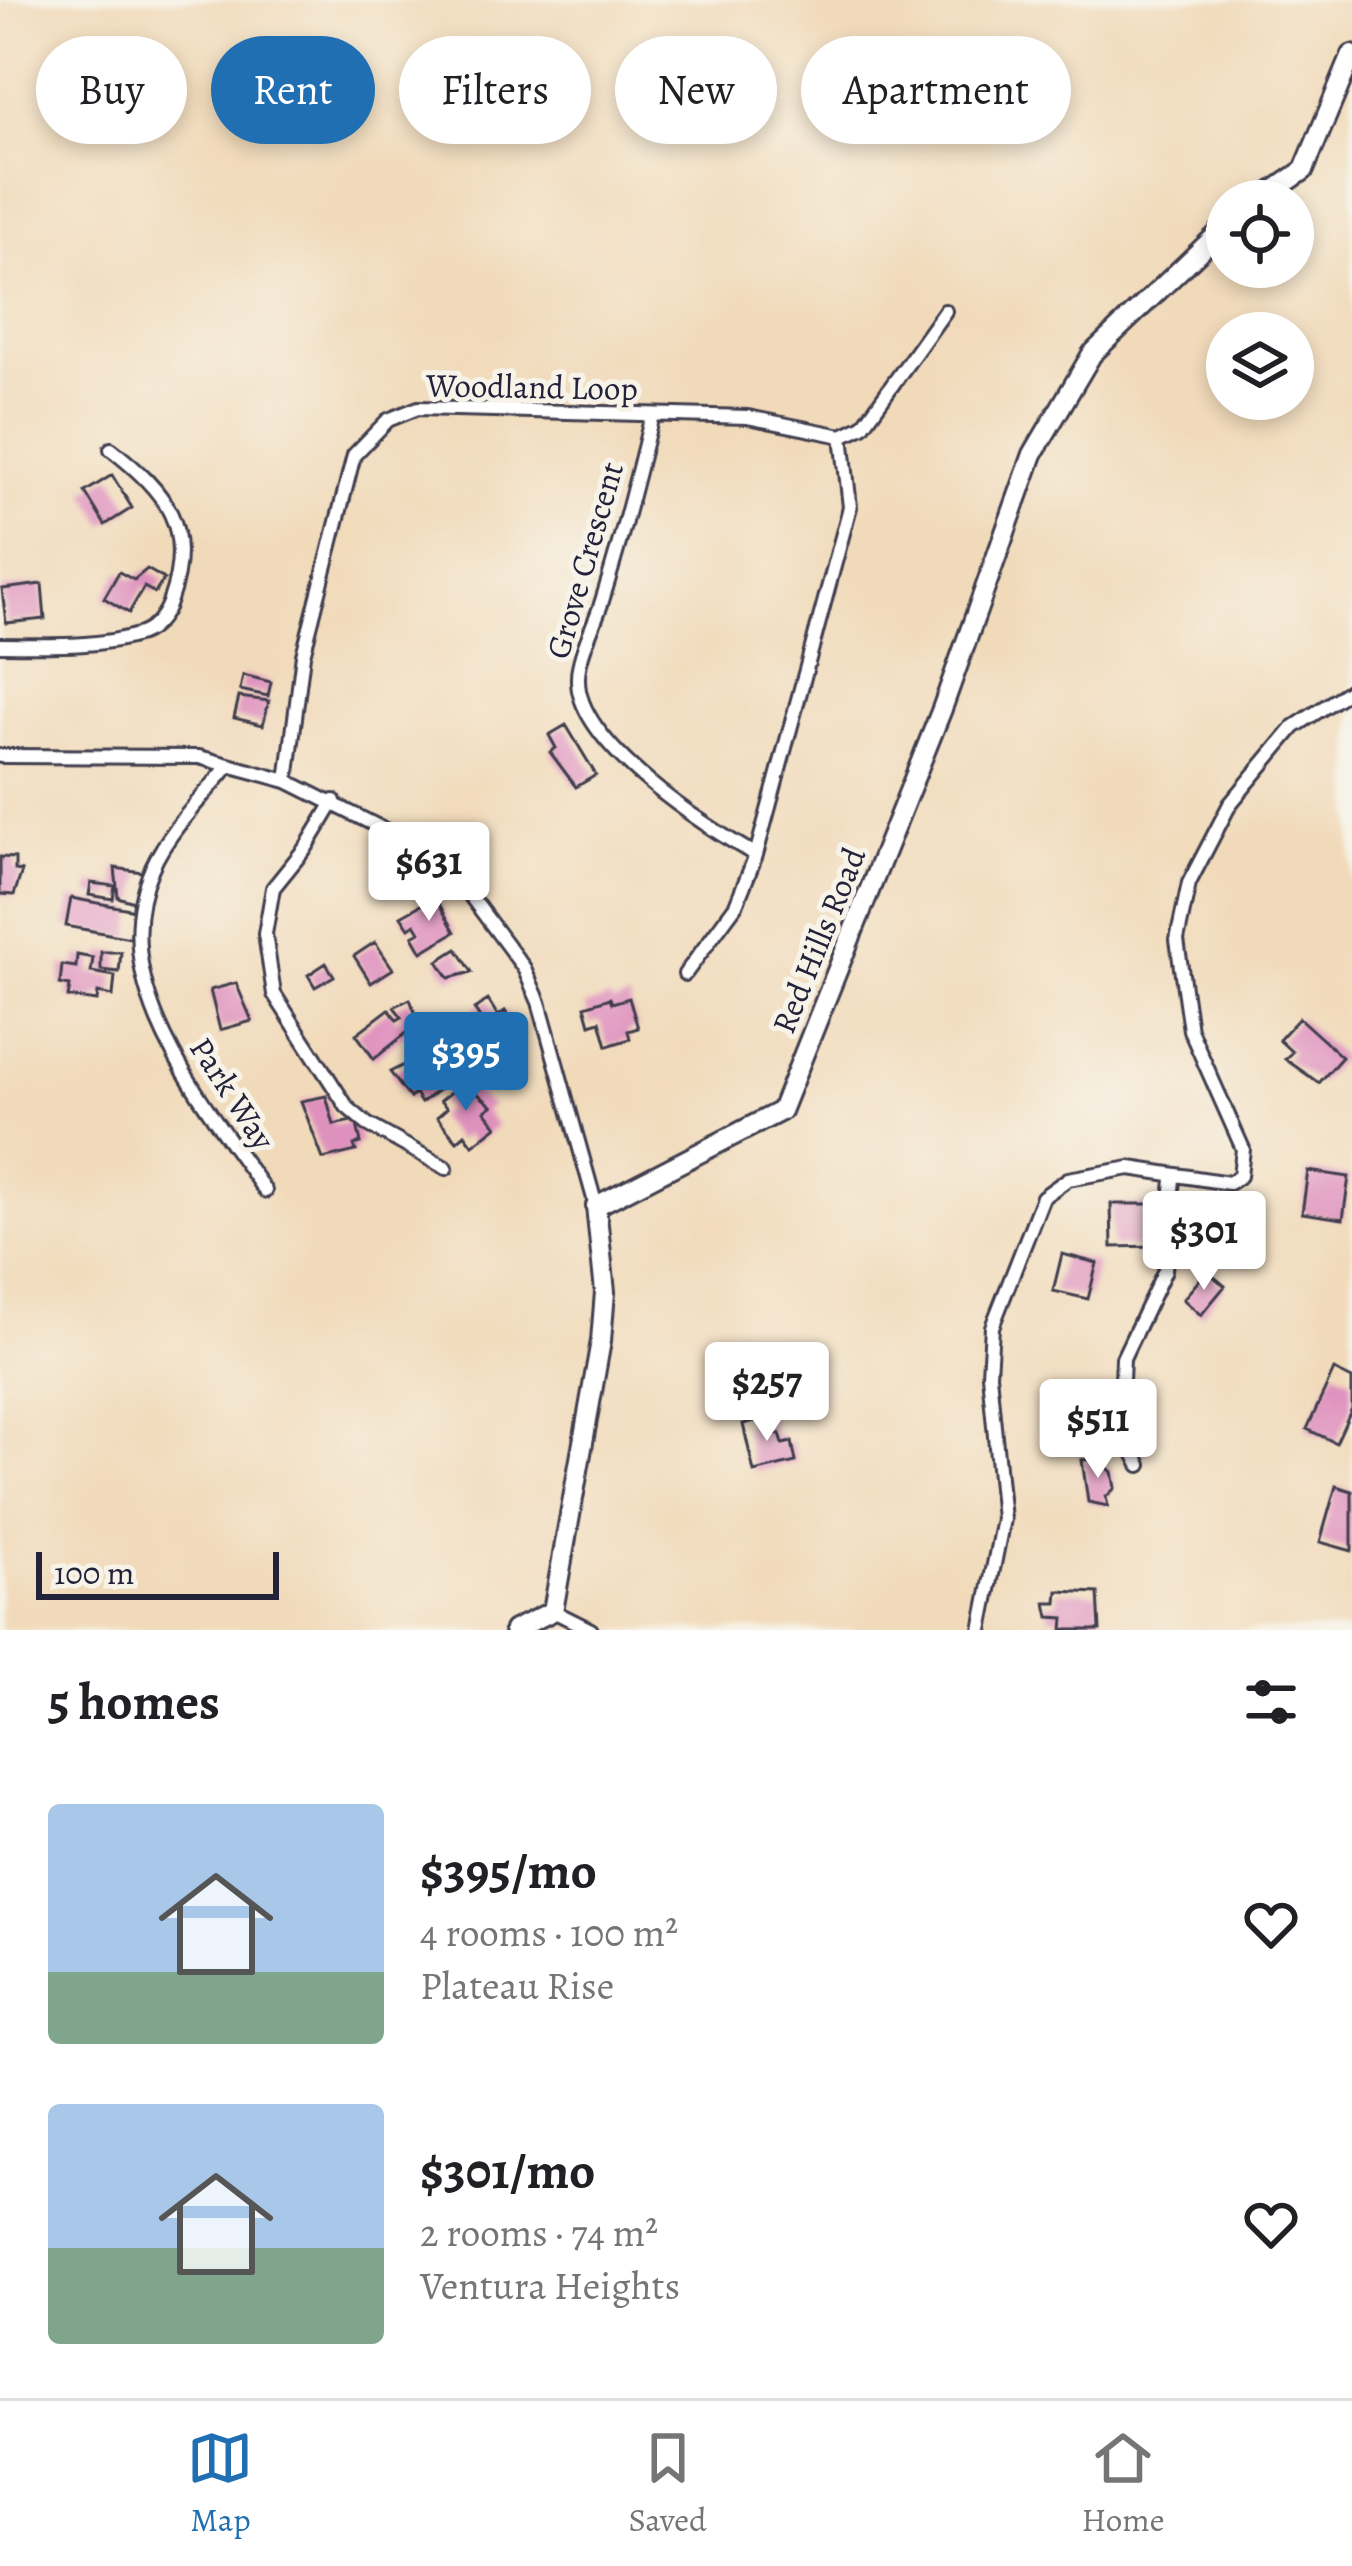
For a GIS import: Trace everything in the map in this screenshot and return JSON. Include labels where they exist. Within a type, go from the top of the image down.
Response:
[{"type":"main road","points":[[1289,180],[1304,170],[1352,55]]},
{"type":"main road","name":"Red Hills Road","points":[[596,1206],[781,1111],[933,731],[1033,454],[1092,354],[1206,245]]},
{"type":"main road","points":[[514,1630],[553,1611],[602,1341],[605,1292],[596,1206]]},
{"type":"street","points":[[685,974],[736,905],[756,855],[850,507],[842,436],[862,426],[945,311]]},
{"type":"street","name":"Woodland Loop","points":[[287,782],[303,655],[354,455],[388,420],[418,408],[748,417],[842,436]]},
{"type":"street","name":"Grove Crescent","points":[[652,415],[629,513],[577,678],[585,712],[635,769],[710,830],[756,855]]},
{"type":"street","points":[[0,645],[53,645],[145,634],[166,613],[182,566],[183,538],[145,476],[111,449]]},
{"type":"street","points":[[981,1630],[1003,1519],[989,1374],[992,1328],[1024,1238],[1043,1197],[1068,1179],[1130,1168],[1173,1179],[1229,1183],[1240,1176],[1245,1159],[1190,1030],[1177,940],[1190,883],[1230,804],[1294,727],[1352,689]]},
{"type":"street","points":[[0,756],[199,757],[334,801],[443,859],[524,968],[596,1206]]},
{"type":"street","name":"Park Way","points":[[229,765],[153,866],[140,903],[139,948],[148,990],[175,1060],[265,1191]]},
{"type":"street","points":[[334,801],[308,846],[273,888],[265,934],[274,994],[347,1107],[367,1124],[446,1168]]},
{"type":"street","points":[[1140,1465],[1127,1439],[1121,1403],[1124,1358],[1166,1270],[1173,1179]]},
{"type":"street","points":[[553,1611],[591,1630]]},
{"type":"building","points":[[112,475],[132,508],[105,525],[85,492]]},
{"type":"building","points":[[147,569],[164,579],[155,593],[144,587],[129,613],[104,598],[119,572],[134,580]]},
{"type":"building","points":[[42,584],[45,619],[6,623],[2,589]]},
{"type":"building","points":[[243,675],[271,682],[268,696],[240,690]]},
{"type":"building","points":[[239,697],[269,701],[263,725],[234,718]]},
{"type":"building","points":[[566,725],[596,775],[576,787],[550,752],[556,748],[549,735]]},
{"type":"building","points":[[0,857],[15,858],[15,870],[22,871],[14,895],[0,894]]},
{"type":"building","points":[[115,868],[142,872],[137,903],[118,897]]},
{"type":"building","points":[[91,883],[115,886],[113,899],[89,895]]},
{"type":"building","points":[[435,897],[455,932],[422,952],[413,936],[420,932],[415,924],[409,928],[401,916]]},
{"type":"building","points":[[71,898],[135,910],[130,938],[66,926]]},
{"type":"building","points":[[375,942],[393,969],[371,983],[354,956]]},
{"type":"building","points":[[457,949],[472,972],[449,978],[438,961]]},
{"type":"building","points":[[101,952],[121,952],[119,972],[101,970]]},
{"type":"building","points":[[77,955],[93,958],[91,972],[115,976],[113,996],[98,993],[97,1001],[68,997],[70,986],[60,984],[62,965],[76,967]]},
{"type":"building","points":[[326,963],[334,976],[315,987],[308,975]]},
{"type":"building","points":[[236,983],[252,1021],[220,1030],[210,990]]},
{"type":"building","points":[[610,998],[612,1003],[629,998],[638,1028],[628,1031],[630,1039],[607,1046],[600,1021],[590,1024],[585,1006]]},
{"type":"building","points":[[410,999],[419,1023],[374,1059],[356,1034],[389,1009],[397,1020],[402,1017],[394,1007]]},
{"type":"building","points":[[488,1000],[498,1016],[505,1011],[517,1030],[505,1044],[512,1054],[501,1061],[477,1035],[487,1029],[474,1009]]},
{"type":"building","points":[[1299,1018],[1342,1057],[1319,1083],[1285,1059],[1292,1052],[1279,1040]]},
{"type":"building","points":[[457,1048],[474,1069],[464,1078],[447,1056]]},
{"type":"building","points":[[426,1054],[440,1073],[445,1068],[453,1079],[421,1103],[415,1094],[410,1098],[390,1072]]},
{"type":"building","points":[[464,1082],[492,1106],[485,1111],[497,1126],[473,1145],[465,1134],[457,1141],[437,1117],[447,1108],[440,1101]]},
{"type":"building","points":[[326,1096],[334,1125],[356,1120],[361,1143],[354,1145],[356,1151],[323,1159],[301,1101]]},
{"type":"building","points":[[1308,1171],[1349,1177],[1343,1219],[1302,1213]]},
{"type":"building","points":[[1111,1204],[1157,1204],[1158,1246],[1112,1247]]},
{"type":"building","points":[[1227,1208],[1257,1228],[1238,1258],[1208,1238],[1214,1228],[1209,1224]]},
{"type":"building","points":[[1062,1254],[1097,1263],[1088,1299],[1053,1291]]},
{"type":"building","points":[[1207,1271],[1225,1286],[1201,1315],[1183,1299]]},
{"type":"building","points":[[1334,1370],[1352,1379],[1352,1408],[1336,1443],[1307,1429]]},
{"type":"building","points":[[767,1407],[774,1435],[780,1434],[783,1444],[792,1442],[796,1462],[754,1472],[743,1424],[755,1421],[753,1411]]},
{"type":"building","points":[[1098,1459],[1112,1472],[1115,1488],[1106,1497],[1108,1506],[1088,1502],[1082,1460]]},
{"type":"building","points":[[1336,1486],[1352,1491],[1352,1551],[1320,1542]]},
{"type":"building","points":[[1058,1591],[1098,1593],[1100,1630],[1063,1630],[1064,1618],[1049,1617],[1046,1603],[1057,1603]]}]
